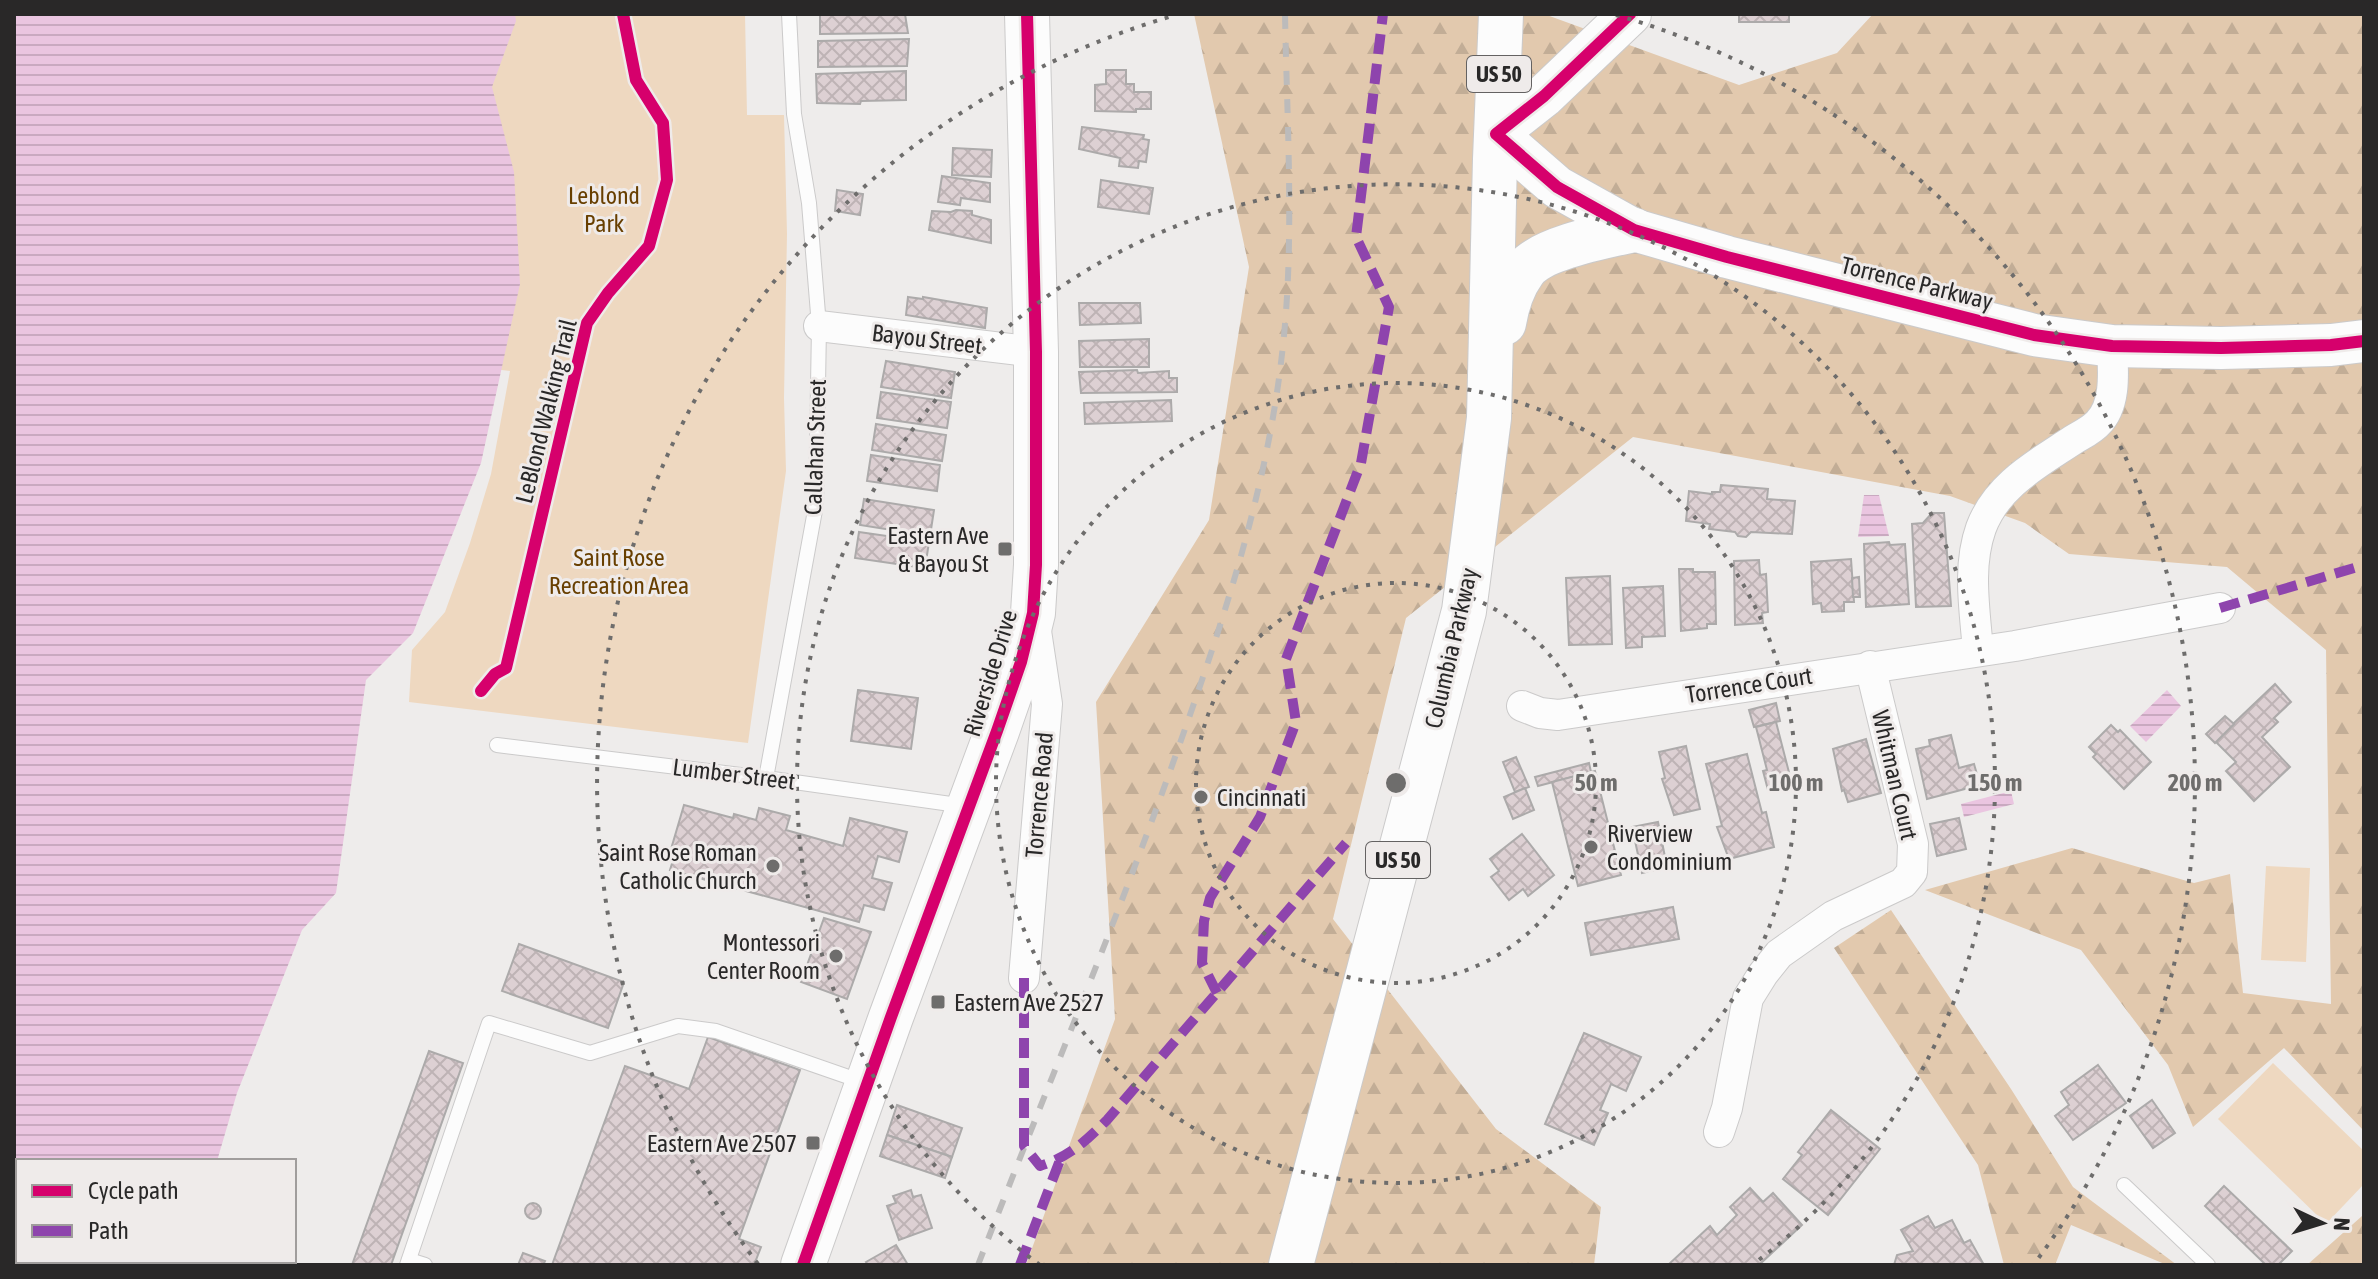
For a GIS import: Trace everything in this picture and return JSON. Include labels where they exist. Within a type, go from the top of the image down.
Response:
[{"type":"main road","name":"Riverside Drive","points":[[803,1265],[970,807],[1021,662],[1033,613],[1036,565],[1036,352],[1027,14]]},
{"type":"main road","name":"Columbia Parkway","points":[[1291,1265],[1464,611],[1481,495],[1491,384],[1501,14]]},
{"type":"main road","points":[[1491,384],[1508,303],[1525,268],[1550,252],[1634,230]]},
{"type":"street","points":[[1496,134],[1544,96],[1630,14]]},
{"type":"street","name":"Torrence Parkway","points":[[1496,134],[1557,187],[1634,230],[1727,257],[2034,335],[2112,346],[2221,348],[2364,341]]},
{"type":"street","name":"Bayou Street","points":[[819,326],[1036,352]]},
{"type":"street","points":[[1978,651],[1973,602],[1975,557],[1981,528],[1994,503],[2008,486],[2100,422],[2109,401],[2113,378],[2112,346]]},
{"type":"street","name":"Torrence Court","points":[[1522,706],[1540,713],[1558,715],[1978,651],[2220,608]]},
{"type":"street","name":"Torrence Road","points":[[1024,978],[1047,704],[1033,613]]},
{"type":"street","name":"Whitman Court","points":[[1719,1132],[1727,1108],[1748,998],[1763,974],[1779,954],[1833,916],[1891,890],[1903,883],[1912,872],[1913,844],[1870,666]]},
{"type":"lane","name":"Callahan Street","points":[[766,778],[816,505],[819,326],[809,203],[794,114],[789,14]]},
{"type":"lane","name":"Lumber Street","points":[[497,745],[970,807]]},
{"type":"lane","points":[[425,1265],[408,1262],[489,1023],[590,1053],[678,1026],[716,1031],[867,1083]]},
{"type":"lane","points":[[2124,1185],[2208,1265]]},
{"type":"green space","points":[[462,14],[745,14],[747,115],[784,115],[787,234],[786,471],[748,743],[409,702],[412,650],[445,612],[470,543],[491,474],[510,371],[426,361]]},
{"type":"green space","points":[[1194,14],[1544,14],[1739,85],[1837,53],[1873,14],[2364,14],[2364,1131],[2284,1048],[2193,1127],[2168,1065],[2081,950],[1925,890],[2072,848],[2194,883],[2230,874],[2243,993],[2331,1004],[2326,650],[2227,567],[2069,554],[2025,523],[1950,496],[1633,437],[1406,618],[1333,919],[1496,1129],[1601,1207],[1594,1265],[1026,1265],[1115,1019],[1096,702],[1209,520],[1249,267]]},
{"type":"green space","points":[[2266,866],[2310,868],[2306,962],[2261,960]]},
{"type":"green space","points":[[1891,910],[2073,1187],[2177,1265],[2167,1265],[2071,1225],[2055,1265],[2004,1265],[1978,1165],[1834,948]]},
{"type":"green space","points":[[2273,1063],[2364,1151],[2364,1184],[2326,1224],[2218,1119]]},
{"type":"green space","points":[[2364,1212],[2364,1265],[2307,1265],[2362,1216]]},
{"type":"shaded area","points":[[14,14],[515,14],[516,21],[492,87],[514,172],[520,284],[481,463],[413,633],[366,680],[336,893],[302,930],[237,1093],[218,1159],[16,1159],[16,1263],[189,1265],[14,1265]]},
{"type":"shaded area","points":[[1864,495],[1879,495],[1889,536],[1858,537]]},
{"type":"shaded area","points":[[2167,690],[2181,706],[2146,742],[2130,726]]},
{"type":"shaded area","points":[[2011,791],[2014,804],[1964,817],[1961,804]]},
{"type":"building","points":[[820,14],[905,14],[908,33],[820,34]]},
{"type":"building","points":[[1739,14],[1789,14],[1789,22],[1739,22]]},
{"type":"building","points":[[909,39],[907,66],[818,67],[818,41]]},
{"type":"building","points":[[1106,70],[1126,70],[1126,84],[1134,84],[1134,92],[1151,92],[1151,109],[1136,109],[1136,112],[1095,111],[1095,85],[1106,84]]},
{"type":"building","points":[[906,71],[906,100],[861,101],[860,104],[817,103],[816,74]]},
{"type":"building","points":[[1082,127],[1144,135],[1143,139],[1149,140],[1146,162],[1139,161],[1138,168],[1119,166],[1120,158],[1079,149]]},
{"type":"building","points":[[953,148],[992,150],[991,177],[952,175]]},
{"type":"building","points":[[942,176],[990,183],[990,202],[961,198],[960,205],[938,202]]},
{"type":"building","points":[[1101,180],[1153,188],[1149,214],[1098,207]]},
{"type":"building","points":[[837,190],[863,194],[860,215],[835,211]]},
{"type":"building","points":[[932,211],[972,211],[972,215],[991,220],[991,243],[929,230]]},
{"type":"building","points":[[908,297],[987,308],[985,328],[906,315]]},
{"type":"building","points":[[1079,303],[1140,303],[1141,323],[1080,325]]},
{"type":"building","points":[[1149,339],[1149,367],[1080,367],[1079,341]]},
{"type":"building","points":[[886,361],[955,372],[951,398],[881,387]]},
{"type":"building","points":[[1137,370],[1138,373],[1169,371],[1169,378],[1177,378],[1177,392],[1081,393],[1079,372]]},
{"type":"building","points":[[881,392],[951,402],[947,428],[877,418]]},
{"type":"building","points":[[1171,400],[1172,421],[1085,424],[1084,403]]},
{"type":"building","points":[[876,424],[946,435],[942,461],[872,450]]},
{"type":"building","points":[[871,455],[940,465],[937,491],[867,481]]},
{"type":"building","points":[[1721,485],[1768,489],[1767,499],[1795,501],[1792,534],[1751,532],[1746,537],[1738,536],[1735,532],[1709,529],[1710,524],[1686,521],[1689,491],[1712,494],[1720,492]]},
{"type":"building","points":[[864,499],[934,510],[930,536],[860,525]]},
{"type":"building","points":[[1932,513],[1944,513],[1951,606],[1916,607],[1912,524],[1923,523]]},
{"type":"building","points":[[859,532],[929,542],[925,568],[855,558]]},
{"type":"building","points":[[1889,542],[1890,545],[1905,544],[1909,604],[1866,607],[1864,544]]},
{"type":"building","points":[[1851,559],[1854,602],[1844,602],[1844,611],[1822,612],[1821,603],[1813,604],[1811,562]]},
{"type":"building","points":[[1759,560],[1760,575],[1766,574],[1768,612],[1762,613],[1763,623],[1735,625],[1734,561]]},
{"type":"building","points":[[1679,569],[1715,572],[1716,624],[1681,631]]},
{"type":"building","points":[[1610,576],[1612,644],[1569,645],[1566,578]]},
{"type":"building","points":[[1859,577],[1860,597],[1853,597],[1852,578]]},
{"type":"building","points":[[1663,586],[1665,636],[1642,637],[1642,647],[1626,648],[1623,588]]},
{"type":"building","points":[[2275,684],[2291,702],[2274,718],[2278,722],[2262,737],[2290,767],[2254,801],[2226,771],[2236,762],[2215,741]]},
{"type":"building","points":[[858,690],[918,698],[911,749],[851,741]]},
{"type":"building","points":[[1776,703],[1780,721],[1754,727],[1749,710]]},
{"type":"building","points":[[2225,716],[2234,724],[2215,743],[2206,734]]},
{"type":"building","points":[[1776,722],[1792,784],[1768,790],[1763,771],[1767,770],[1756,727]]},
{"type":"building","points":[[2111,725],[2118,732],[2120,730],[2151,762],[2124,789],[2093,757],[2096,754],[2089,747]]},
{"type":"building","points":[[1951,735],[1959,768],[1974,764],[1980,785],[1927,799],[1916,749],[1930,746],[1929,740]]},
{"type":"building","points":[[1866,739],[1881,793],[1848,802],[1842,791],[1833,749]]},
{"type":"building","points":[[1686,746],[1700,809],[1674,815],[1662,779],[1665,778],[1659,752]]},
{"type":"building","points":[[1747,754],[1774,847],[1729,859],[1717,827],[1722,826],[1706,764]]},
{"type":"building","points":[[1516,757],[1529,787],[1515,792],[1503,762]]},
{"type":"building","points":[[1589,763],[1591,772],[1538,786],[1535,777]]},
{"type":"building","name":"Riverview Condominium","points":[[1595,771],[1621,875],[1578,886],[1552,782]]},
{"type":"building","points":[[1525,788],[1534,810],[1513,819],[1504,797]]},
{"type":"building","name":"Saint Rose Roman Catholic Church","points":[[684,805],[733,818],[734,814],[756,820],[759,808],[790,816],[786,830],[843,846],[850,818],[907,832],[899,862],[878,856],[872,878],[892,883],[884,910],[864,905],[859,922],[670,870],[674,857],[669,856]]},
{"type":"building","points":[[1959,818],[1966,849],[1937,856],[1930,824]]},
{"type":"building","points":[[1658,822],[1667,867],[1642,873],[1632,827]]},
{"type":"building","points":[[1522,834],[1554,875],[1528,896],[1523,889],[1509,900],[1491,877],[1499,871],[1490,859]]},
{"type":"building","points":[[1673,907],[1679,939],[1591,955],[1585,923]]},
{"type":"building","name":"Montessori Center Room","points":[[824,918],[871,932],[847,999],[801,982]]},
{"type":"building","points":[[519,944],[624,982],[608,1028],[502,991]]},
{"type":"building","points":[[1584,1033],[1641,1057],[1626,1091],[1611,1084],[1600,1110],[1608,1113],[1594,1145],[1545,1124]]},
{"type":"building","points":[[708,1037],[800,1070],[739,1239],[761,1247],[754,1265],[552,1265],[625,1066],[689,1089]]},
{"type":"building","points":[[429,1051],[463,1063],[391,1265],[352,1265]]},
{"type":"building","points":[[2098,1065],[2126,1103],[2073,1140],[2055,1116],[2069,1105],[2061,1092]]},
{"type":"building","points":[[2152,1100],[2175,1133],[2153,1148],[2130,1116]]},
{"type":"building","points":[[897,1105],[962,1128],[952,1157],[887,1135]]},
{"type":"building","points":[[1831,1110],[1880,1149],[1828,1215],[1783,1179],[1802,1155],[1798,1152]]},
{"type":"building","points":[[887,1135],[952,1157],[945,1178],[880,1156]]},
{"type":"building","points":[[2224,1186],[2292,1251],[2278,1265],[2266,1265],[2205,1206]]},
{"type":"building","points":[[1750,1188],[1763,1202],[1773,1193],[1802,1225],[1759,1265],[1668,1265],[1710,1226],[1717,1235],[1737,1215],[1730,1207]]},
{"type":"building","points":[[911,1190],[913,1197],[921,1195],[932,1228],[899,1240],[887,1206],[896,1203],[893,1196]]},
{"type":"building","points":[[533,1203],[539,1205],[539,1217],[533,1219],[527,1217],[525,1211],[527,1205]]},
{"type":"building","points":[[1928,1216],[1935,1228],[1952,1220],[1964,1243],[1970,1240],[1984,1265],[1894,1265],[1897,1255],[1913,1251],[1901,1230]]},
{"type":"building","points":[[896,1245],[908,1265],[868,1265],[866,1262]]},
{"type":"building","points":[[523,1253],[545,1261],[543,1265],[518,1265]]},
{"type":"railway","points":[[978,1265],[1106,942],[1179,746],[1212,650],[1255,504],[1275,404],[1286,313],[1289,185],[1285,14]]},
{"type":"marked path","points":[[1217,993],[1202,963],[1204,921],[1210,898],[1260,817],[1296,722],[1286,659],[1361,463],[1389,307],[1356,237],[1383,14]]},
{"type":"marked path","points":[[2220,608],[2364,565]]},
{"type":"marked path","points":[[1024,978],[1024,1146],[1040,1166],[1076,1148],[1107,1120],[1346,843]]},
{"type":"marked path","points":[[1020,1265],[1060,1160]]},
{"type":"cycle path","name":"LeBlond Walking Trail","points":[[481,691],[495,674],[506,668],[587,323],[608,293],[649,246],[667,180],[663,123],[636,80],[623,14]]},
{"type":"cycle path","points":[[803,1265],[997,731],[1021,662],[1033,613],[1036,565],[1036,352],[1027,14]]},
{"type":"cycle path","points":[[1630,14],[1544,96],[1496,134],[1557,187],[1634,230],[1727,257],[2034,335],[2112,346],[2221,348],[2364,341]]},
{"type":"place","name":"Eastern Ave & Bayou St","points":[[1005,549]]},
{"type":"place","name":"Cincinnati","points":[[1201,797]]},
{"type":"place","name":"Riverview Condominium","points":[[1591,847]]},
{"type":"place","name":"Saint Rose Roman Catholic Church","points":[[773,866]]},
{"type":"place","name":"Montessori Center Room","points":[[836,956]]},
{"type":"place","name":"Eastern Ave 2527","points":[[938,1002]]},
{"type":"place","name":"Eastern Ave 2507","points":[[813,1143]]},
{"type":"park label","name":"Leblond Park","points":[[604,209]]},
{"type":"park label","name":"Saint Rose Recreation Area","points":[[619,571]]}]
